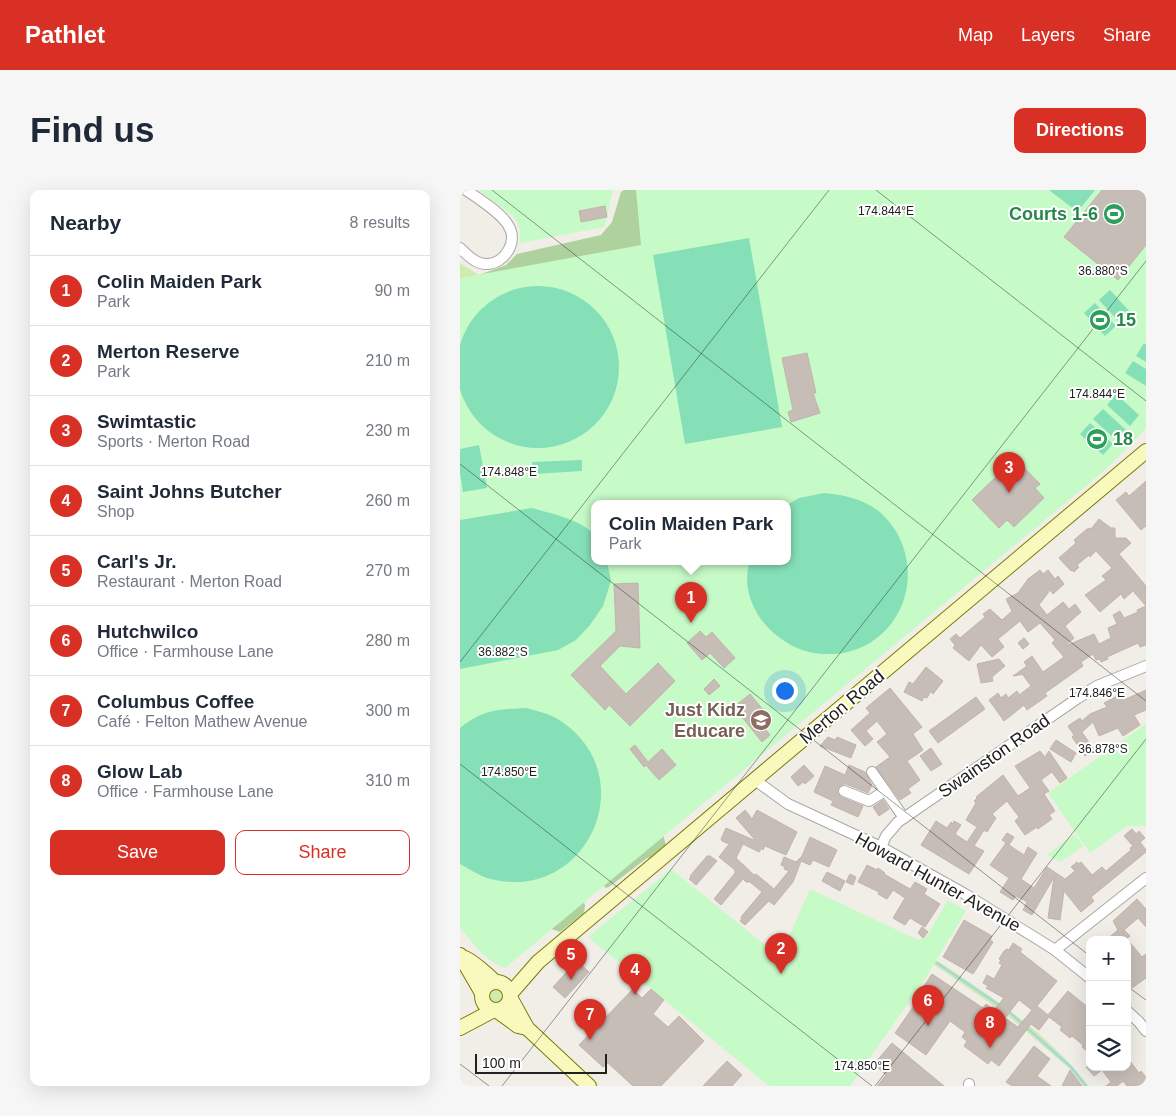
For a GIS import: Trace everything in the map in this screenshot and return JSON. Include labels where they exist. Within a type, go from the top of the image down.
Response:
[{"type":"main road","name":"Merton Road","points":[[511,996],[538,962],[1146,452]]},
{"type":"main road","points":[[461,956],[471,960],[498,982],[507,986],[527,1028],[589,1086]]},
{"type":"main road","points":[[461,956],[488,1008],[495,1010],[518,1026],[527,1028]]},
{"type":"main road","name":"Merton Road","points":[[498,982],[538,962]]},
{"type":"main road","points":[[460,1028],[483,997],[487,985],[498,982]]},
{"type":"main road","points":[[460,1028],[507,1006],[511,996]]},
{"type":"street","points":[[460,248],[477,262],[486,264],[498,261],[509,251],[512,241],[512,231],[504,219],[466,190]]},
{"type":"street","name":"Swainston Road","points":[[881,847],[893,827],[904,818],[1078,698],[1097,686],[1146,666]]},
{"type":"street","points":[[872,772],[904,818]]},
{"type":"street","name":"Howard Hunter Avenue","points":[[754,780],[788,804],[881,847],[965,894],[1055,950],[1086,975]]},
{"type":"street","points":[[844,791],[869,801],[885,791]]},
{"type":"street","points":[[1055,950],[1146,878]]},
{"type":"street","points":[[1131,1013],[1143,1020],[1146,1031]]},
{"type":"green space","points":[[479,190],[613,190],[604,227],[520,243],[520,230],[515,218]]},
{"type":"green space","points":[[624,190],[684,190],[825,314],[460,284],[460,278],[479,275],[506,265],[517,254],[601,235],[612,222],[621,192]]},
{"type":"green space","points":[[636,190],[1146,190],[1146,428],[1104,471],[505,968],[486,956],[460,928],[460,278],[641,245]]},
{"type":"green space","points":[[1049,190],[1095,190],[1079,210],[1075,210]]},
{"type":"green space","points":[[749,238],[782,427],[685,444],[653,255]]},
{"type":"green space","points":[[460,263],[479,275],[460,278]]},
{"type":"green space","points":[[546,286],[569,292],[589,304],[601,316],[616,343],[619,367],[618,383],[613,398],[601,418],[589,430],[562,445],[530,448],[507,442],[487,430],[475,418],[460,391],[457,359],[463,336],[475,316],[487,304],[514,289]]},
{"type":"green space","points":[[1110,290],[1131,313],[1120,323],[1099,300]]},
{"type":"green space","name":"15","points":[[1095,303],[1116,326],[1105,336],[1084,313]]},
{"type":"green space","points":[[1144,343],[1146,345],[1146,362],[1136,356]]},
{"type":"green space","points":[[1133,361],[1146,369],[1146,386],[1125,373]]},
{"type":"green space","points":[[1116,394],[1139,415],[1130,426],[1107,405]]},
{"type":"green space","points":[[1103,409],[1126,430],[1116,440],[1093,419]]},
{"type":"green space","name":"18","points":[[1090,423],[1113,444],[1103,455],[1080,434]]},
{"type":"green space","points":[[479,445],[487,488],[463,492],[460,473],[460,449]]},
{"type":"green space","points":[[582,460],[582,471],[533,474],[532,462]]},
{"type":"green space","points":[[824,493],[860,500],[875,508],[889,522],[897,533],[905,553],[908,573],[906,593],[899,612],[888,628],[873,641],[855,650],[834,654],[819,654],[792,646],[767,627],[757,613],[750,598],[747,581],[749,565],[791,565],[791,503],[799,498]]},
{"type":"green space","points":[[532,508],[567,518],[591,531],[591,565],[608,565],[611,581],[603,606],[590,625],[576,640],[558,650],[460,669],[460,520]]},
{"type":"green space","points":[[527,708],[556,718],[583,742],[598,770],[601,800],[594,829],[577,854],[553,873],[523,882],[487,878],[460,864],[460,728],[483,714],[508,709]]},
{"type":"green space","points":[[1146,724],[1146,826],[1127,826],[1090,853],[1048,793]]},
{"type":"green space","points":[[663,834],[666,846],[654,857],[647,858],[609,887],[606,888],[598,881]]},
{"type":"green space","points":[[1075,834],[1083,846],[1061,862],[1047,855]]},
{"type":"green space","points":[[671,869],[780,957],[810,889],[918,940],[927,936],[948,900],[966,911],[921,985],[850,1086],[769,1086],[588,937]]},
{"type":"green space","points":[[583,898],[584,913],[560,932],[549,928]]},
{"type":"green space","points":[[936,960],[977,987],[1037,1032],[1056,1049],[1089,1086],[1083,1086],[1071,1070],[1007,1015],[933,964]]},
{"type":"green space","points":[[493,988],[499,988],[504,993],[502,1002],[493,1004],[488,999],[488,993]]},
{"type":"building","name":"Courts 1-6","points":[[1102,190],[1146,190],[1146,245],[1118,280],[1064,237]]},
{"type":"building","points":[[605,206],[607,217],[581,222],[579,211]]},
{"type":"building","points":[[807,353],[816,393],[813,393],[820,413],[791,422],[788,412],[793,410],[782,358]]},
{"type":"building","points":[[1010,453],[1040,484],[1035,488],[1044,498],[1014,527],[1007,520],[999,528],[972,500],[1002,471],[997,466]]},
{"type":"building","points":[[1146,481],[1146,526],[1141,530],[1116,500],[1126,492],[1129,496]]},
{"type":"building","points":[[1099,519],[1111,528],[1115,528],[1115,538],[1126,538],[1131,543],[1119,554],[1146,586],[1146,606],[1133,591],[1124,599],[1121,594],[1100,612],[1085,595],[1106,580],[1102,576],[1112,568],[1096,551],[1077,565],[1079,567],[1074,572],[1059,558],[1076,543],[1074,540],[1087,529],[1091,529]]},
{"type":"building","points":[[1040,570],[1043,574],[1048,570],[1055,579],[1058,576],[1064,584],[1053,594],[1050,590],[1039,605],[1047,615],[1063,602],[1069,609],[1075,604],[1081,612],[1065,626],[1074,638],[1065,646],[1094,634],[1099,644],[1111,638],[1108,628],[1117,624],[1113,615],[1120,611],[1124,618],[1146,606],[1146,645],[1140,647],[1138,643],[1107,657],[1108,659],[1101,662],[1100,659],[1096,660],[1093,654],[1081,662],[1083,666],[1045,693],[1047,696],[1027,710],[1024,705],[1004,721],[989,700],[998,693],[1001,698],[1006,694],[1008,698],[1017,691],[1019,695],[1031,686],[1023,675],[1025,674],[1013,676],[1027,666],[1024,662],[1032,656],[1043,672],[1064,657],[1052,643],[1055,640],[1040,623],[1028,632],[1020,621],[998,639],[1004,647],[992,657],[981,645],[969,661],[953,648],[955,645],[950,639],[956,634],[960,638],[985,617],[983,614],[990,609],[1002,620],[1012,611],[1006,599],[1018,593],[1028,579]]},
{"type":"building","points":[[638,583],[640,648],[620,646],[600,666],[626,694],[658,663],[675,681],[630,726],[609,705],[605,710],[571,675],[616,631],[614,584]]},
{"type":"building","points":[[700,631],[706,637],[712,632],[735,658],[724,668],[710,653],[702,660],[687,643]]},
{"type":"building","points":[[1024,638],[1029,644],[1023,649],[1018,643]]},
{"type":"building","points":[[999,659],[1005,666],[992,677],[993,681],[981,683],[977,664]]},
{"type":"building","points":[[926,667],[943,681],[933,694],[931,691],[927,698],[924,697],[922,701],[904,692],[909,682],[913,684]]},
{"type":"building","points":[[714,679],[720,686],[709,695],[704,689]]},
{"type":"building","points":[[890,688],[922,727],[913,734],[923,750],[907,761],[920,780],[908,789],[911,793],[900,800],[876,767],[890,757],[877,742],[887,734],[877,721],[866,731],[873,739],[865,746],[851,730],[870,713],[866,708]]},
{"type":"building","points":[[1146,690],[1146,710],[1134,715],[1140,725],[1123,736],[1118,728],[1099,736],[1093,722],[1082,732],[1094,750],[1085,756],[1072,737],[1074,735],[1068,726],[1080,718],[1082,721],[1090,714],[1107,707],[1104,703],[1123,693],[1126,699]]},
{"type":"building","points":[[750,694],[764,711],[756,717],[770,735],[762,742],[734,707]]},
{"type":"building","points":[[976,697],[985,709],[938,743],[929,731]]},
{"type":"building","points":[[828,737],[835,740],[837,737],[856,745],[851,758],[820,746]]},
{"type":"building","points":[[1056,740],[1076,753],[1071,762],[1050,749]]},
{"type":"building","points":[[635,745],[648,762],[662,749],[676,765],[659,780],[646,765],[644,767],[630,749]]},
{"type":"building","points":[[931,748],[942,764],[931,771],[920,756]]},
{"type":"building","points":[[1040,751],[1045,757],[1049,751],[1067,778],[1060,783],[1052,772],[1041,780],[1049,791],[1044,794],[1055,811],[1049,815],[1052,819],[1025,835],[1015,821],[1019,817],[1007,801],[992,814],[996,818],[987,832],[984,830],[974,846],[984,851],[969,874],[921,845],[936,821],[947,828],[954,821],[961,825],[955,834],[967,842],[977,827],[966,820],[976,803],[974,801],[976,797],[1003,775],[1018,796],[1030,788],[1015,766]]},
{"type":"building","points":[[804,765],[814,776],[805,784],[803,782],[798,786],[791,777]]},
{"type":"building","points":[[849,765],[865,772],[872,785],[868,793],[846,784],[838,788],[837,792],[841,797],[863,806],[858,817],[831,805],[833,801],[814,792],[825,766],[845,775]]},
{"type":"building","points":[[883,800],[889,809],[879,816],[873,807]]},
{"type":"building","points":[[745,810],[752,819],[757,810],[797,832],[786,855],[765,846],[759,852],[743,844],[736,858],[754,875],[756,874],[774,889],[789,871],[781,865],[784,857],[796,862],[802,856],[810,837],[837,850],[829,867],[813,860],[810,865],[801,861],[793,882],[774,905],[769,901],[745,925],[740,921],[741,917],[762,892],[743,879],[721,905],[714,899],[735,873],[735,870],[719,857],[729,844],[721,839],[726,828],[756,841],[736,818]]},
{"type":"building","points":[[1132,829],[1136,834],[1139,831],[1145,838],[1140,842],[1146,852],[1091,897],[1094,901],[1081,912],[1064,891],[1060,920],[1048,918],[1054,877],[1032,915],[1023,910],[1027,902],[1016,896],[1013,900],[1000,892],[1009,878],[990,865],[1006,843],[1024,855],[1028,847],[1037,853],[1021,879],[1034,888],[1047,867],[1065,879],[1075,871],[1071,867],[1077,862],[1078,864],[1081,862],[1092,875],[1102,867],[1106,871],[1131,850],[1130,848],[1133,846],[1124,836]]},
{"type":"building","points":[[1007,833],[1014,837],[1009,845],[1002,840]]},
{"type":"building","points":[[707,856],[717,861],[696,885],[689,879],[690,876]]},
{"type":"building","points":[[867,865],[877,870],[878,868],[884,874],[910,889],[915,882],[927,889],[924,894],[940,904],[925,927],[910,918],[905,925],[893,918],[905,898],[893,890],[887,899],[878,894],[879,892],[858,882]]},
{"type":"building","points":[[827,872],[845,881],[840,891],[822,881]]},
{"type":"building","points":[[850,874],[856,877],[853,885],[846,882]]},
{"type":"building","points":[[1137,899],[1146,909],[1146,927],[1138,918],[1124,930],[1130,936],[1111,936],[1118,930],[1113,921]]},
{"type":"building","points":[[964,920],[992,936],[990,940],[993,942],[973,974],[943,957]]},
{"type":"building","points":[[922,927],[928,932],[923,938],[918,933]]},
{"type":"building","points":[[1013,943],[1022,949],[1020,952],[1057,981],[1037,1006],[1048,1015],[1068,991],[1086,1006],[1086,1050],[1082,1047],[1083,1045],[1072,1036],[1070,1038],[1060,1030],[1062,1027],[1049,1017],[1039,1030],[1031,1024],[999,1066],[991,1060],[988,1064],[964,1046],[967,1041],[962,1037],[965,1032],[950,1021],[926,1055],[895,1033],[918,1000],[916,998],[932,974],[983,1008],[986,1004],[994,1010],[1004,998],[986,988],[988,986],[983,983],[987,975],[994,979],[1002,965],[999,963],[1001,960],[999,959],[1007,949],[1009,950]],"holes":[[[1019,1000],[1032,1010],[1018,1027],[1005,1018]]]},
{"type":"building","points":[[1131,944],[1142,957],[1146,954],[1146,978],[1132,988]]},
{"type":"building","points":[[577,961],[589,972],[565,998],[553,987]]},
{"type":"building","points":[[633,989],[642,998],[651,989],[664,1000],[653,1014],[668,1027],[679,1016],[704,1041],[661,1086],[633,1086],[608,1063],[603,1067],[579,1045]]},
{"type":"building","points":[[892,1043],[944,1086],[877,1086],[886,1075],[874,1064]]},
{"type":"building","points":[[1034,1046],[1050,1059],[1037,1076],[1051,1086],[1012,1086],[1006,1082]]},
{"type":"building","points":[[727,1061],[742,1075],[732,1086],[703,1086]]},
{"type":"building","points":[[1131,1062],[1139,1073],[1141,1071],[1146,1077],[1146,1086],[1127,1086],[1123,1081],[1117,1086],[1106,1086],[1111,1082],[1103,1071],[1131,1071]]},
{"type":"building","points":[[1070,1070],[1082,1086],[1062,1086]]},
{"type":"building","points":[[1090,1071],[1101,1071],[1094,1076]]},
{"type":"waterway","points":[[937,963],[999,1005]]},
{"type":"waterway","points":[[1008,1011],[1071,1067],[1086,1086]]},
{"type":"place","name":"Courts 1-6","points":[[1114,214]]},
{"type":"place","name":"15","points":[[1100,320]]},
{"type":"place","name":"18","points":[[1097,439]]},
{"type":"place","name":"Swimtastic","points":[[1009,493]]},
{"type":"place","name":"Colin Maiden Park","points":[[691,623]]},
{"type":"place","name":"Just Kidz Educare","points":[[761,720]]},
{"type":"place","name":"Merton Reserve","points":[[781,974]]},
{"type":"place","name":"Carl's Jr.","points":[[571,980]]},
{"type":"place","name":"Saint Johns Butcher","points":[[635,995]]},
{"type":"place","name":"Hutchwilco","points":[[928,1026]]},
{"type":"place","name":"Columbus Coffee","points":[[590,1040]]},
{"type":"place","name":"Glow Lab","points":[[990,1048]]}]
